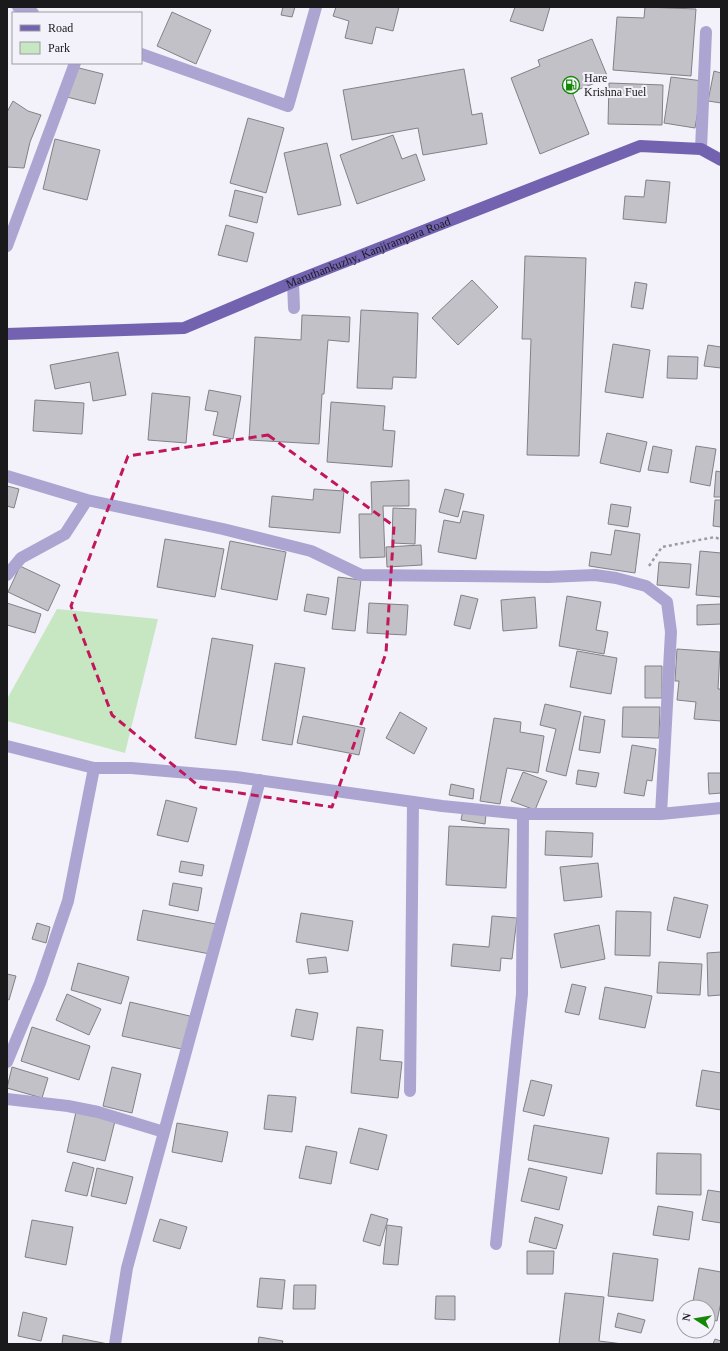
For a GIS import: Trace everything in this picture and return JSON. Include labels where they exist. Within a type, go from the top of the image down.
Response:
[{"type":"main road","name":"Maruthankuzhy, Kanjirampara Road","points":[[7,334],[184,328],[293,282],[640,146],[701,149],[721,160]]},
{"type":"street","points":[[18,7],[30,12]]},
{"type":"street","points":[[142,54],[288,106],[316,7]]},
{"type":"street","points":[[701,149],[706,32]]},
{"type":"street","points":[[7,246],[75,64]]},
{"type":"street","points":[[293,282],[294,308]]},
{"type":"street","points":[[7,476],[87,500],[223,529],[311,551],[361,575],[548,577],[595,575],[646,586],[667,602],[671,632],[661,814]]},
{"type":"street","points":[[7,575],[21,558],[65,534],[87,500]]},
{"type":"street","points":[[7,746],[94,768],[131,768],[236,777],[413,802],[523,814],[661,814],[721,808]]},
{"type":"street","points":[[7,1062],[40,983],[68,901],[94,768]]},
{"type":"street","points":[[115,1344],[127,1268],[260,780]]},
{"type":"street","points":[[410,1091],[413,802]]},
{"type":"street","points":[[496,1244],[522,994],[523,814]]},
{"type":"street","points":[[7,1099],[68,1106],[98,1112],[164,1132]]},
{"type":"path","points":[[637,584],[662,547],[715,537],[721,540]]},
{"type":"highlighted area","points":[[268,435],[394,526],[386,653],[332,807],[200,787],[112,715],[71,606],[128,456]]},
{"type":"green space","points":[[57,609],[158,619],[125,753],[7,721],[7,699]]},
{"type":"building","points":[[283,7],[295,7],[292,17],[281,15]]},
{"type":"building","points":[[336,7],[399,7],[393,31],[376,27],[372,44],[345,38],[349,21],[333,16]]},
{"type":"building","points":[[515,7],[550,7],[543,31],[510,21]]},
{"type":"building","points":[[645,7],[696,9],[691,76],[613,70],[617,17],[644,18]]},
{"type":"building","points":[[172,12],[211,30],[196,64],[157,46]]},
{"type":"building","points":[[592,39],[608,78],[572,92],[589,134],[540,154],[511,78],[540,66],[538,60]]},
{"type":"building","points":[[75,67],[103,74],[95,104],[67,97]]},
{"type":"building","points":[[464,69],[472,115],[482,113],[487,144],[423,155],[418,128],[352,140],[343,90]]},
{"type":"building","points":[[714,71],[721,73],[721,103],[708,101]]},
{"type":"building","points":[[671,77],[703,81],[695,128],[664,123]]},
{"type":"building","points":[[609,83],[663,85],[662,125],[608,124]]},
{"type":"building","points":[[13,101],[28,111],[41,115],[30,142],[24,168],[7,167],[7,112]]},
{"type":"building","points":[[248,118],[284,128],[266,193],[230,183]]},
{"type":"building","points":[[393,135],[402,159],[416,154],[425,180],[357,204],[340,155]]},
{"type":"building","points":[[55,139],[100,150],[87,200],[43,189]]},
{"type":"building","points":[[327,143],[341,205],[298,215],[284,153]]},
{"type":"building","points":[[646,180],[670,182],[666,223],[623,219],[625,196],[644,197]]},
{"type":"building","points":[[235,190],[263,197],[257,223],[229,216]]},
{"type":"building","points":[[226,225],[254,233],[247,262],[218,255]]},
{"type":"building","points":[[525,256],[586,258],[579,456],[527,455],[531,339],[522,339]]},
{"type":"building","points":[[472,280],[498,307],[458,345],[432,318]]},
{"type":"building","points":[[635,282],[647,284],[643,309],[631,307]]},
{"type":"building","points":[[361,310],[418,313],[416,378],[393,377],[392,389],[357,388]]},
{"type":"building","points":[[302,315],[350,317],[349,342],[328,340],[324,394],[322,394],[319,444],[249,440],[255,337],[301,340]]},
{"type":"building","points":[[613,344],[650,350],[643,398],[605,392]]},
{"type":"building","points":[[708,345],[721,347],[721,368],[704,366]]},
{"type":"building","points":[[118,352],[126,395],[93,401],[90,382],[55,389],[50,365]]},
{"type":"building","points":[[668,356],[698,357],[697,379],[667,378]]},
{"type":"building","points":[[209,390],[241,396],[233,439],[213,435],[218,412],[205,410]]},
{"type":"building","points":[[152,393],[190,397],[186,443],[148,440]]},
{"type":"building","points":[[35,400],[84,403],[82,434],[33,431]]},
{"type":"building","points":[[331,402],[385,406],[383,430],[395,431],[392,467],[327,462]]},
{"type":"building","points":[[607,433],[647,442],[640,472],[600,463]]},
{"type":"building","points":[[653,446],[672,450],[668,473],[648,470]]},
{"type":"building","points":[[696,446],[716,449],[710,486],[690,482]]},
{"type":"building","points":[[716,471],[721,472],[721,497],[714,497]]},
{"type":"building","points":[[409,480],[409,506],[383,506],[385,557],[360,558],[359,514],[372,514],[371,482]]},
{"type":"building","points":[[7,486],[19,489],[14,508],[7,506]]},
{"type":"building","points":[[314,489],[344,491],[340,533],[269,527],[272,496],[313,500]]},
{"type":"building","points":[[445,489],[464,494],[458,517],[439,512]]},
{"type":"building","points":[[715,500],[721,500],[721,527],[713,526]]},
{"type":"building","points":[[611,504],[631,507],[628,527],[608,524]]},
{"type":"building","points":[[393,508],[416,509],[415,544],[392,543]]},
{"type":"building","points":[[463,511],[484,515],[476,559],[438,552],[444,520],[460,523]]},
{"type":"building","points":[[615,530],[640,534],[635,573],[589,566],[591,552],[611,555]]},
{"type":"building","points":[[165,539],[224,549],[215,597],[157,587]]},
{"type":"building","points":[[230,541],[286,552],[277,600],[221,589]]},
{"type":"building","points":[[421,545],[422,565],[387,567],[386,547]]},
{"type":"building","points":[[700,551],[721,553],[721,597],[696,595]]},
{"type":"building","points":[[659,562],[691,564],[689,588],[657,585]]},
{"type":"building","points":[[20,566],[60,585],[48,611],[8,592]]},
{"type":"building","points":[[338,577],[361,580],[355,631],[332,629]]},
{"type":"building","points":[[307,594],[329,598],[326,615],[304,611]]},
{"type":"building","points":[[461,595],[478,599],[470,629],[454,625]]},
{"type":"building","points":[[567,596],[601,602],[596,630],[608,632],[604,654],[559,646]]},
{"type":"building","points":[[535,597],[537,628],[503,631],[501,600]]},
{"type":"building","points":[[7,603],[41,614],[35,633],[7,625]]},
{"type":"building","points":[[369,603],[408,605],[406,635],[367,633]]},
{"type":"building","points":[[721,604],[721,624],[697,625],[697,605]]},
{"type":"building","points":[[212,638],[253,645],[236,745],[195,738]]},
{"type":"building","points":[[677,649],[720,652],[718,689],[721,689],[721,721],[694,719],[696,702],[677,700],[679,681],[675,681]]},
{"type":"building","points":[[577,651],[617,658],[611,694],[570,687]]},
{"type":"building","points":[[275,663],[305,668],[292,745],[262,740]]},
{"type":"building","points":[[645,666],[662,666],[662,698],[645,698]]},
{"type":"building","points":[[545,704],[581,712],[566,776],[546,771],[556,729],[540,725]]},
{"type":"building","points":[[623,707],[660,707],[659,738],[622,737]]},
{"type":"building","points":[[400,712],[427,728],[414,754],[386,738]]},
{"type":"building","points":[[303,716],[365,728],[359,755],[297,743]]},
{"type":"building","points":[[584,716],[605,720],[600,753],[579,750]]},
{"type":"building","points":[[494,718],[521,722],[520,732],[544,736],[538,773],[507,768],[500,804],[480,801]]},
{"type":"building","points":[[632,745],[656,749],[652,781],[647,780],[644,796],[624,793]]},
{"type":"building","points":[[578,770],[599,773],[596,787],[576,784]]},
{"type":"building","points":[[523,772],[547,781],[535,810],[511,801]]},
{"type":"building","points":[[708,773],[721,773],[721,793],[709,794]]},
{"type":"building","points":[[451,784],[474,789],[473,799],[449,795]]},
{"type":"building","points":[[166,800],[197,808],[188,842],[157,835]]},
{"type":"building","points":[[463,810],[486,814],[485,824],[461,820]]},
{"type":"building","points":[[449,826],[509,829],[506,888],[446,885]]},
{"type":"building","points":[[546,831],[593,833],[592,857],[545,855]]},
{"type":"building","points":[[181,861],[204,865],[202,876],[179,872]]},
{"type":"building","points":[[598,863],[602,897],[564,901],[560,867]]},
{"type":"building","points":[[173,883],[202,888],[198,911],[169,905]]},
{"type":"building","points":[[674,897],[708,905],[700,938],[667,930]]},
{"type":"building","points":[[143,910],[216,924],[210,954],[137,940]]},
{"type":"building","points":[[616,911],[651,912],[650,956],[615,955]]},
{"type":"building","points":[[301,913],[353,921],[348,951],[296,942]]},
{"type":"building","points":[[492,916],[517,918],[512,959],[501,958],[500,971],[451,966],[453,944],[489,947]]},
{"type":"building","points":[[37,923],[50,927],[46,943],[32,939]]},
{"type":"building","points":[[599,925],[605,959],[561,968],[554,934]]},
{"type":"building","points":[[721,952],[721,995],[708,996],[707,953]]},
{"type":"building","points":[[326,957],[328,972],[309,974],[307,959]]},
{"type":"building","points":[[659,962],[702,964],[700,995],[657,993]]},
{"type":"building","points":[[78,963],[129,977],[121,1004],[71,990]]},
{"type":"building","points":[[7,974],[16,976],[9,1000],[7,999]]},
{"type":"building","points":[[572,984],[586,987],[579,1015],[565,1012]]},
{"type":"building","points":[[605,987],[652,996],[645,1028],[599,1019]]},
{"type":"building","points":[[67,994],[101,1009],[89,1035],[56,1020]]},
{"type":"building","points":[[130,1002],[194,1017],[186,1050],[122,1036]]},
{"type":"building","points":[[296,1009],[318,1013],[313,1040],[291,1036]]},
{"type":"building","points":[[32,1027],[90,1046],[79,1080],[21,1061]]},
{"type":"building","points":[[357,1027],[383,1030],[380,1060],[402,1062],[398,1098],[351,1093]]},
{"type":"building","points":[[12,1067],[48,1078],[42,1098],[7,1088]]},
{"type":"building","points":[[112,1067],[141,1074],[132,1113],[103,1106]]},
{"type":"building","points":[[702,1070],[721,1073],[721,1110],[696,1106]]},
{"type":"building","points":[[531,1080],[552,1085],[544,1116],[523,1111]]},
{"type":"building","points":[[268,1095],[296,1097],[292,1132],[264,1129]]},
{"type":"building","points":[[76,1112],[115,1121],[105,1161],[67,1152]]},
{"type":"building","points":[[177,1123],[228,1132],[222,1162],[172,1152]]},
{"type":"building","points":[[534,1125],[609,1138],[602,1174],[528,1160]]},
{"type":"building","points":[[359,1128],[387,1135],[378,1170],[350,1163]]},
{"type":"building","points":[[306,1146],[337,1152],[331,1184],[299,1178]]},
{"type":"building","points":[[657,1153],[701,1154],[701,1195],[656,1194]]},
{"type":"building","points":[[73,1162],[94,1168],[87,1196],[65,1191]]},
{"type":"building","points":[[97,1168],[133,1177],[126,1204],[91,1196]]},
{"type":"building","points":[[529,1168],[567,1177],[559,1210],[521,1201]]},
{"type":"building","points":[[708,1190],[721,1192],[721,1223],[702,1220]]},
{"type":"building","points":[[658,1206],[693,1212],[689,1240],[653,1235]]},
{"type":"building","points":[[371,1214],[388,1219],[380,1246],[363,1241]]},
{"type":"building","points":[[535,1217],[563,1225],[556,1249],[529,1242]]},
{"type":"building","points":[[160,1219],[187,1227],[180,1249],[153,1241]]},
{"type":"building","points":[[32,1220],[73,1227],[66,1265],[25,1257]]},
{"type":"building","points":[[387,1225],[402,1227],[398,1265],[383,1264]]},
{"type":"building","points":[[527,1251],[554,1251],[553,1274],[527,1274]]},
{"type":"building","points":[[613,1253],[658,1259],[653,1301],[608,1296]]},
{"type":"building","points":[[699,1268],[721,1272],[721,1302],[717,1321],[716,1299],[693,1299]]},
{"type":"building","points":[[260,1278],[285,1280],[282,1309],[257,1307]]},
{"type":"building","points":[[294,1285],[316,1285],[315,1309],[293,1309]]},
{"type":"building","points":[[565,1293],[604,1297],[599,1341],[623,1344],[559,1344]]},
{"type":"building","points":[[436,1296],[455,1296],[455,1320],[435,1319]]},
{"type":"building","points":[[23,1312],[47,1318],[41,1341],[18,1336]]},
{"type":"building","points":[[618,1313],[645,1320],[641,1333],[615,1327]]},
{"type":"building","points":[[63,1335],[108,1344],[62,1344]]},
{"type":"building","points":[[259,1337],[283,1341],[282,1344],[258,1344]]},
{"type":"building","points":[[715,1339],[721,1341],[721,1344],[713,1344]]},
{"type":"place","name":"Hare Krishna Fuel","points":[[571,85]]}]
